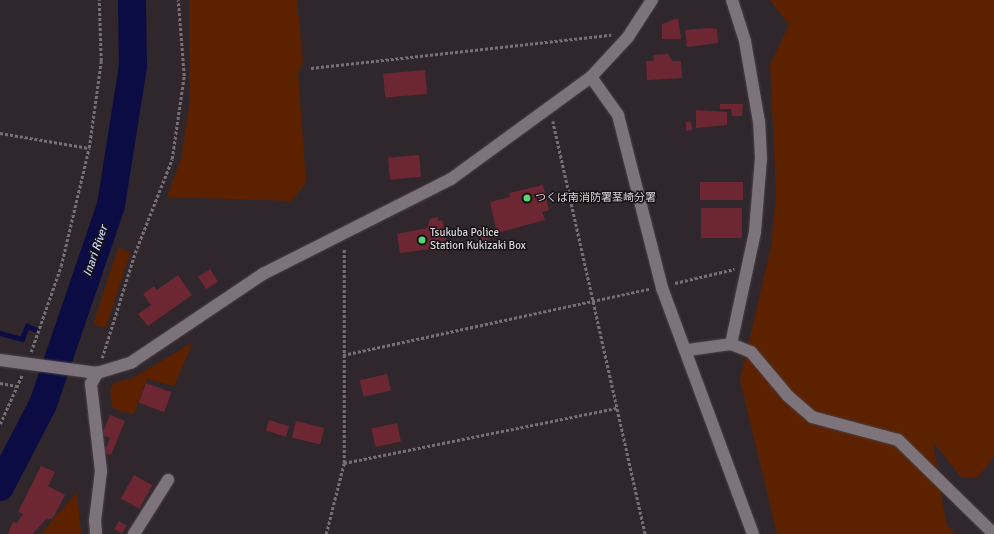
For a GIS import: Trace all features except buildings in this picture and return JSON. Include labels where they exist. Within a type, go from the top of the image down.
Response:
[{"type":"street","points":[[0,360],[78,373],[97,373],[132,362],[263,274],[451,180],[591,77],[631,32],[652,0]]},
{"type":"street","points":[[731,344],[756,225],[761,158],[755,92],[732,0]]},
{"type":"street","points":[[591,77],[618,115],[661,285],[688,350],[753,534]]},
{"type":"street","points":[[688,350],[731,344],[751,352],[788,396],[812,417],[898,440],[994,534]]},
{"type":"street","points":[[96,534],[94,521],[101,471],[91,384],[97,373]]},
{"type":"street","points":[[134,534],[168,480]]},
{"type":"path","points":[[0,424],[17,386],[32,366],[61,266],[89,148],[101,61],[99,0]]},
{"type":"path","points":[[97,373],[135,254],[172,159],[184,76],[178,0]]},
{"type":"path","points":[[311,68],[631,32]]},
{"type":"path","points":[[548,109],[593,300],[644,534]]},
{"type":"path","points":[[0,133],[89,148]]},
{"type":"path","points":[[326,534],[344,463],[342,235]]},
{"type":"path","points":[[343,354],[748,266]]},
{"type":"path","points":[[0,383],[17,386]]},
{"type":"path","points":[[344,463],[617,408]]},
{"type":"shaded area","points":[[189,0],[297,0],[303,63],[298,73],[306,183],[291,201],[167,197],[181,158],[190,99]]},
{"type":"shaded area","points":[[770,0],[994,0],[994,457],[978,477],[962,478],[933,442],[946,524],[956,534],[777,534],[740,380],[771,247],[776,193],[770,65],[789,25]]},
{"type":"shaded area","points":[[118,248],[130,252],[106,328],[93,324]]},
{"type":"shaded area","points":[[193,342],[174,386],[147,379],[134,414],[113,409],[110,388],[114,383],[135,377]]},
{"type":"shaded area","points":[[77,492],[81,534],[41,534]]},
{"type":"waterway","name":"Inari River","points":[[0,487],[43,404],[111,205],[133,66],[132,0]]},
{"type":"waterway","points":[[0,333],[22,339],[27,326],[35,329]]},
{"type":"place","name":"つくば南消防署茎崎分署","points":[[527,198]]},
{"type":"place","name":"Tsukuba Police Station Kukizaki Box","points":[[422,240]]}]
